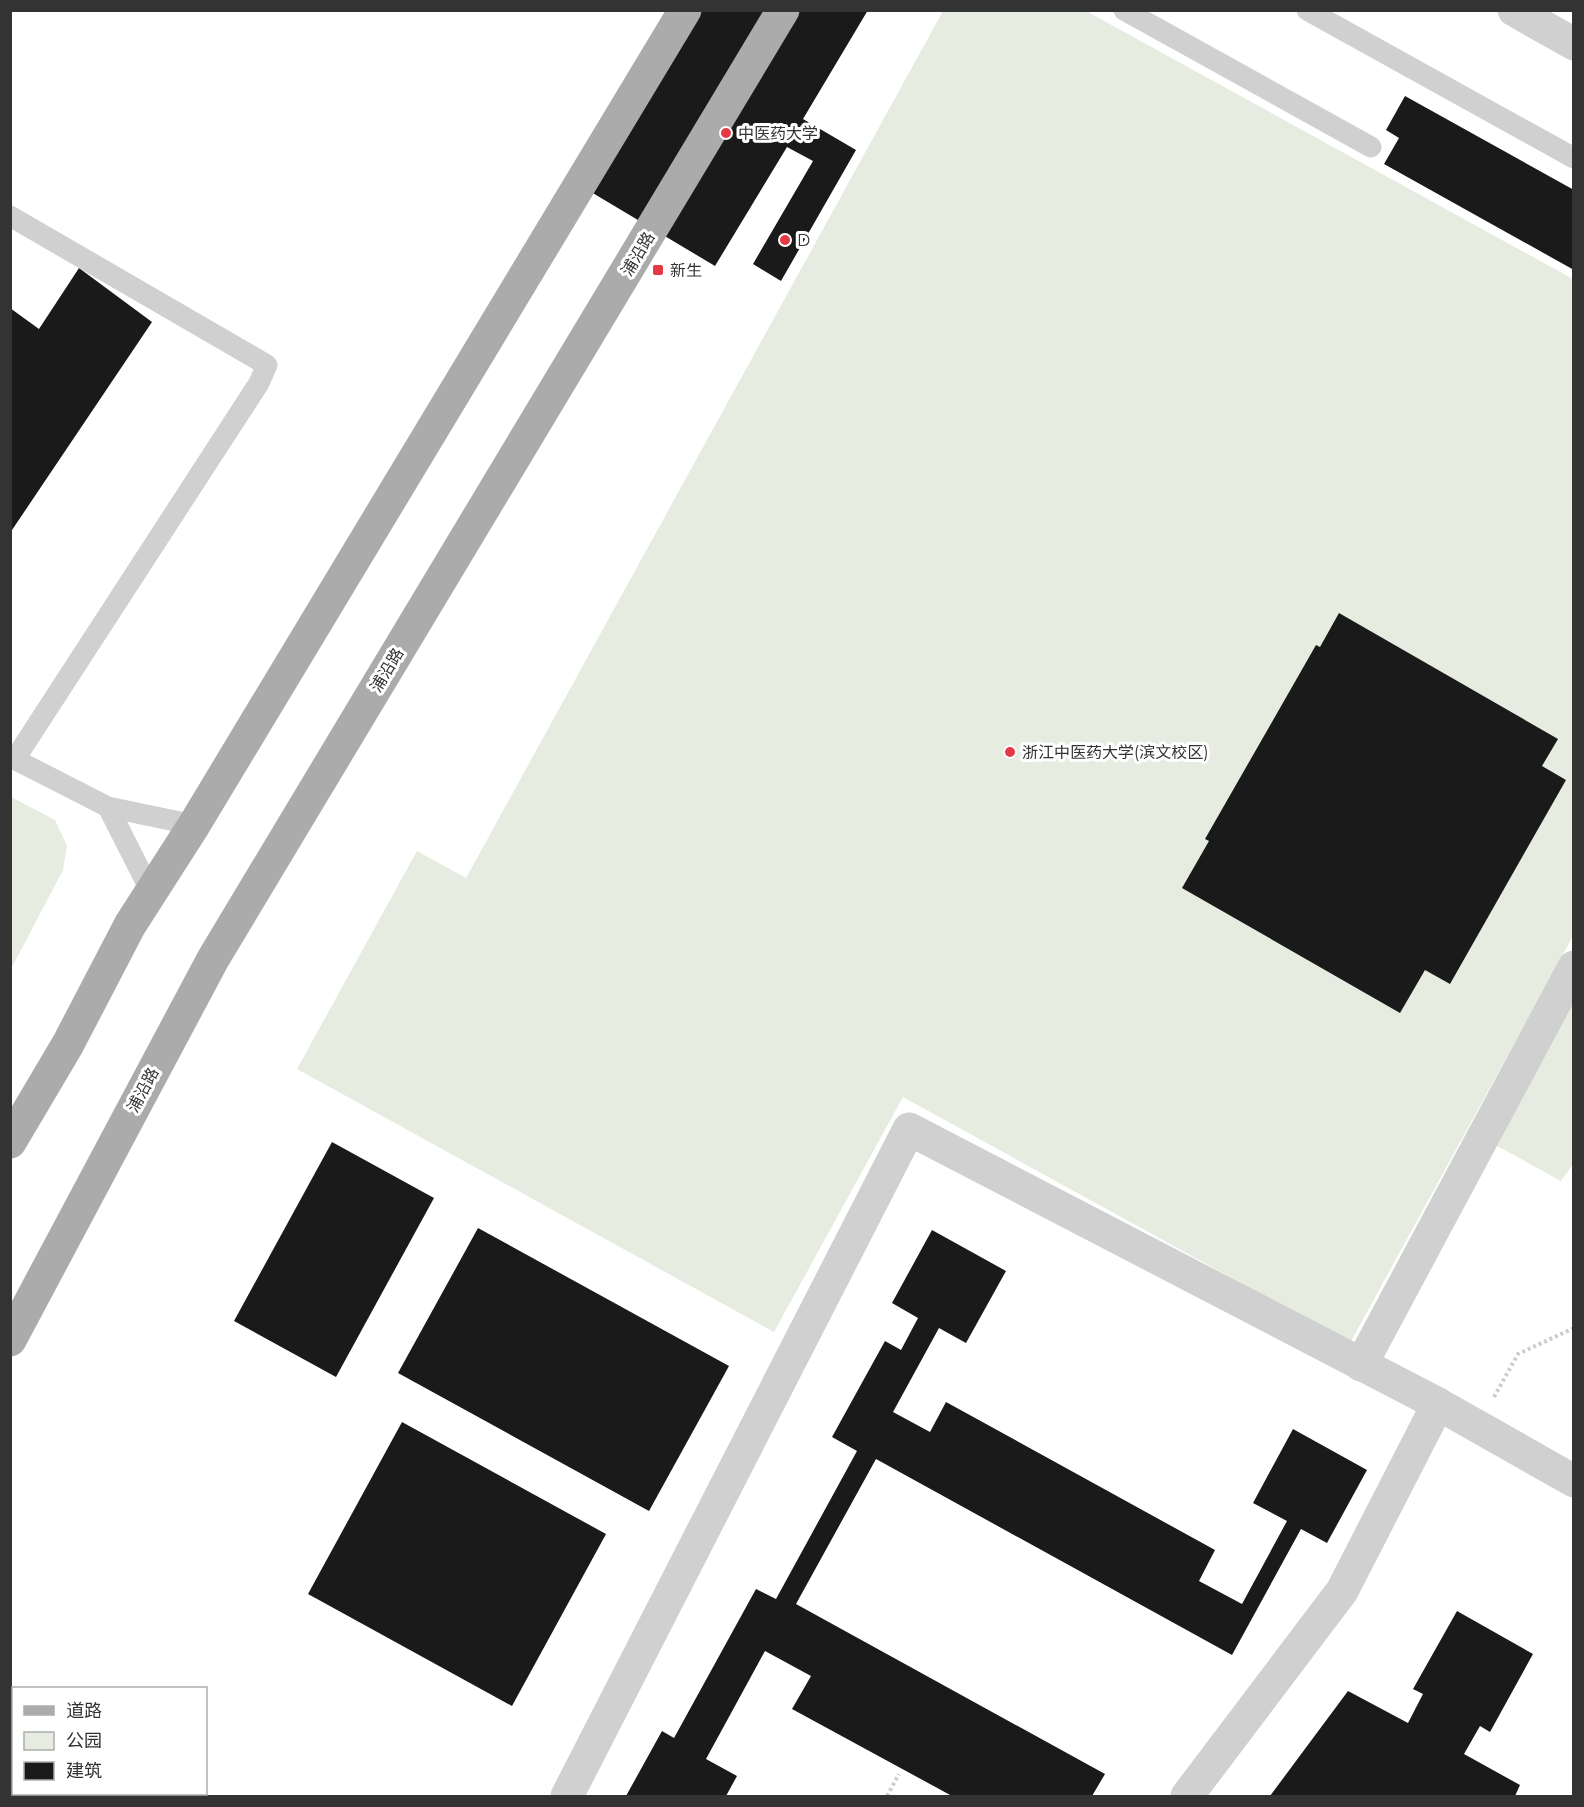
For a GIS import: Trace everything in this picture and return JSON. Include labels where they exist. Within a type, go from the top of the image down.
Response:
[{"type":"main road","points":[[10,1142],[68,1044],[130,924],[194,825],[686,10]]},
{"type":"main road","name":"浦沿路","points":[[10,1340],[213,959],[783,10]]},
{"type":"street","points":[[1514,10],[1574,44]]},
{"type":"street","points":[[1361,1365],[1574,967]]},
{"type":"street","points":[[567,1797],[909,1129],[1438,1404],[1574,1481]]},
{"type":"street","points":[[1186,1797],[1342,1591],[1438,1404]]},
{"type":"lane","points":[[1124,10],[1371,147]]},
{"type":"lane","points":[[1307,10],[1574,158]]},
{"type":"lane","points":[[10,216],[267,365],[259,383],[13,758],[108,807],[194,825]]},
{"type":"lane","points":[[108,807],[151,892]]},
{"type":"path","points":[[1478,1426],[1518,1354],[1574,1328]]},
{"type":"path","points":[[887,1797],[899,1774]]},
{"type":"green space","points":[[943,11],[1086,11],[1573,279],[1573,936],[1350,1343],[903,1097],[774,1332],[297,1069],[417,851],[466,878]]},
{"type":"green space","points":[[11,797],[55,820],[67,846],[63,870],[11,969]]},
{"type":"green space","points":[[1573,986],[1573,1164],[1561,1181],[1488,1141]]},
{"type":"building","name":"中医药大学","points":[[699,10],[868,10],[803,119],[856,150],[781,281],[753,264],[813,161],[787,147],[715,266],[591,192]]},
{"type":"building","points":[[1405,96],[1574,190],[1574,270],[1384,164],[1399,138],[1386,130]]},
{"type":"building","points":[[79,268],[152,322],[10,533],[10,308],[39,329]]},
{"type":"building","points":[[1339,613],[1558,739],[1542,766],[1566,780],[1450,984],[1425,970],[1400,1013],[1182,888],[1209,841],[1205,839],[1316,645],[1320,647]]},
{"type":"building","points":[[332,1142],[434,1198],[336,1377],[234,1321]]},
{"type":"building","points":[[478,1228],[729,1366],[649,1511],[398,1373]]},
{"type":"building","points":[[932,1230],[1006,1271],[966,1343],[939,1328],[893,1412],[930,1432],[946,1402],[1215,1550],[1199,1581],[1242,1604],[1287,1521],[1253,1503],[1293,1429],[1367,1470],[1327,1543],[1301,1529],[1232,1655],[876,1459],[796,1604],[1105,1774],[1092,1796],[952,1796],[792,1709],[811,1676],[765,1651],[706,1759],[737,1776],[726,1796],[626,1796],[662,1731],[674,1738],[756,1589],[776,1599],[857,1451],[832,1437],[885,1341],[901,1350],[918,1318],[892,1303]]},
{"type":"building","points":[[402,1422],[606,1534],[512,1706],[308,1594]]},
{"type":"building","points":[[1457,1611],[1533,1654],[1490,1732],[1480,1726],[1464,1754],[1520,1785],[1515,1796],[1270,1796],[1348,1691],[1408,1723],[1423,1694],[1413,1689]]},
{"type":"place","name":"中医药大学","points":[[726,133]]},
{"type":"place","name":"D","points":[[785,240]]},
{"type":"place","name":"新生","points":[[658,270]]},
{"type":"place","name":"浙江中医药大学(滨文校区)","points":[[1010,752]]}]
